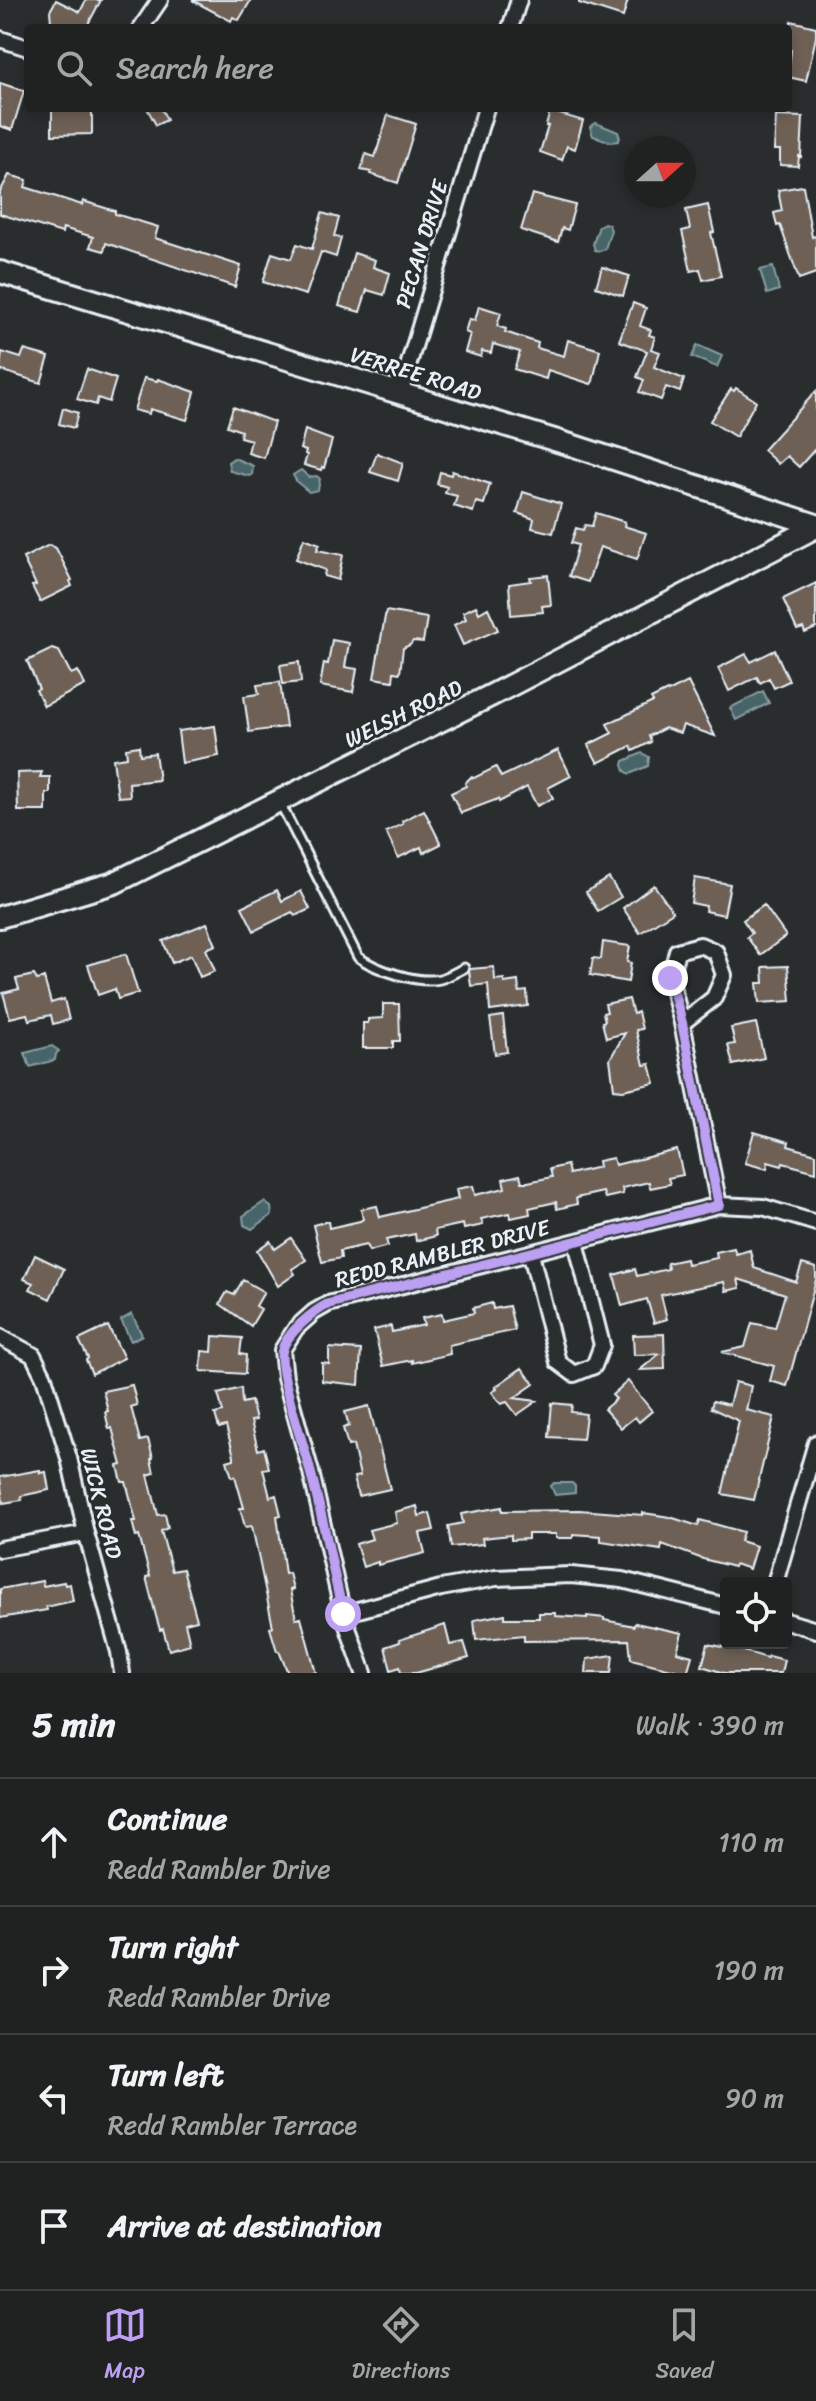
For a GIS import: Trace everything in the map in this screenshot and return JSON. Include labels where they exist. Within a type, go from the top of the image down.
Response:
[{"type":"main road","name":"VERREE ROAD","points":[[0,272],[574,446],[816,526]]},
{"type":"main road","name":"WELSH ROAD","points":[[0,917],[114,883],[492,695],[816,526]]},
{"type":"street","points":[[144,24],[160,0]]},
{"type":"street","points":[[511,24],[519,0]]},
{"type":"street","points":[[0,39],[24,47]]},
{"type":"street","name":"PECAN DRIVE","points":[[400,393],[485,112]]},
{"type":"street","points":[[682,1023],[714,998],[724,975],[716,952],[700,945],[677,951],[670,978],[719,1205]]},
{"type":"street","name":"REDD RAMBLER DRIVE","points":[[364,1673],[343,1614],[311,1472],[285,1378],[282,1350],[296,1328],[328,1304],[719,1205],[763,1207],[816,1223]]},
{"type":"street","points":[[531,1254],[558,1362],[574,1374],[594,1366],[602,1345],[576,1242]]},
{"type":"street","name":"WICK ROAD","points":[[0,1337],[33,1355],[50,1392],[122,1673]]},
{"type":"street","points":[[777,1577],[816,1443]]},
{"type":"street","points":[[0,1549],[86,1533]]},
{"type":"street","points":[[343,1614],[441,1588],[496,1578],[571,1575],[622,1580],[720,1604]]},
{"type":"street","points":[[792,1623],[816,1630]]},
{"type":"lane","points":[[279,801],[358,957],[369,965],[421,979],[438,980],[464,968]]},
{"type":"water","points":[[596,123],[618,132],[618,141],[593,136],[590,127]]},
{"type":"water","points":[[604,223],[611,230],[605,249],[595,250],[593,244],[599,226]]},
{"type":"water","points":[[773,267],[779,290],[767,294],[760,270]]},
{"type":"water","points":[[697,345],[722,356],[717,367],[692,357]]},
{"type":"water","points":[[234,458],[253,466],[252,475],[230,471],[228,462]]},
{"type":"water","points":[[301,470],[309,477],[317,476],[320,479],[318,490],[309,492],[297,482],[293,475]]},
{"type":"water","points":[[763,691],[769,703],[736,720],[730,708]]},
{"type":"water","points":[[642,753],[649,757],[648,766],[630,774],[625,771],[624,761]]},
{"type":"water","points":[[52,1046],[59,1051],[55,1060],[30,1067],[25,1053]]},
{"type":"water","points":[[264,1202],[271,1207],[272,1215],[252,1229],[244,1225],[243,1216]]},
{"type":"water","points":[[132,1314],[142,1335],[131,1341],[121,1320]]},
{"type":"water","points":[[554,1483],[572,1483],[575,1493],[555,1495],[551,1486]]},
{"type":"building","points":[[56,0],[80,12],[86,0],[101,0],[88,24],[55,24],[51,22],[50,11]]},
{"type":"building","points":[[192,0],[251,0],[239,20],[233,17],[231,21]]},
{"type":"building","points":[[579,0],[628,0],[623,17],[579,3]]},
{"type":"building","points":[[791,21],[816,27],[806,81],[792,78]]},
{"type":"building","points":[[0,83],[24,91],[12,130],[0,126]]},
{"type":"building","points":[[52,112],[92,112],[92,134],[52,135]]},
{"type":"building","points":[[149,112],[163,112],[167,120],[156,125]]},
{"type":"building","points":[[550,112],[583,121],[575,149],[567,146],[562,160],[540,152]]},
{"type":"building","points":[[388,115],[416,124],[398,183],[361,170],[366,154],[375,157]]},
{"type":"building","points":[[776,116],[803,117],[798,166],[780,165],[780,150],[774,150]]},
{"type":"building","points":[[9,175],[27,180],[25,187],[82,205],[83,201],[158,227],[155,238],[241,266],[235,287],[106,243],[104,251],[90,247],[93,237],[63,228],[62,233],[0,214],[0,192]]},
{"type":"building","points":[[803,186],[812,237],[816,236],[816,273],[799,279],[774,213],[782,211],[778,190]]},
{"type":"building","points":[[532,194],[575,205],[568,230],[562,228],[558,242],[521,230]]},
{"type":"building","points":[[708,205],[721,276],[703,280],[700,269],[691,271],[682,231],[690,229],[686,210]]},
{"type":"building","points":[[322,213],[339,218],[334,236],[341,238],[336,257],[321,252],[306,295],[263,282],[272,253],[291,259],[297,244],[312,249]]},
{"type":"building","points":[[354,253],[375,260],[373,267],[390,273],[384,295],[367,290],[360,312],[339,306]]},
{"type":"building","points":[[602,267],[629,276],[623,296],[596,287]]},
{"type":"building","points":[[633,303],[646,308],[640,326],[651,330],[649,335],[655,337],[651,349],[660,352],[654,367],[684,379],[680,392],[666,387],[661,400],[639,392],[644,380],[637,377],[647,351],[619,341]]},
{"type":"building","points":[[479,306],[501,313],[497,326],[506,329],[505,332],[538,343],[537,348],[564,356],[568,340],[600,350],[591,384],[548,370],[546,379],[514,369],[520,352],[493,344],[491,353],[482,351],[481,357],[465,352],[470,334],[465,332],[469,319],[475,320]]},
{"type":"building","points":[[24,350],[49,357],[41,383],[0,370],[2,352],[21,358]]},
{"type":"building","points":[[87,369],[116,379],[109,402],[98,398],[96,405],[77,399]]},
{"type":"building","points":[[144,378],[158,379],[195,392],[187,420],[150,409],[149,414],[134,410]]},
{"type":"building","points":[[736,388],[756,401],[736,437],[710,421],[731,389],[734,391]]},
{"type":"building","points":[[816,391],[816,448],[799,467],[787,456],[778,464],[763,450]]},
{"type":"building","points":[[233,407],[274,422],[264,458],[248,453],[251,440],[240,437],[241,431],[227,426]]},
{"type":"building","points":[[63,408],[78,413],[74,428],[59,424]]},
{"type":"building","points":[[305,430],[332,440],[321,470],[304,465],[306,451],[300,449]]},
{"type":"building","points":[[377,453],[403,463],[398,481],[370,472]]},
{"type":"building","points":[[452,471],[490,484],[484,504],[476,502],[473,512],[454,506],[457,496],[445,493],[447,487],[437,484],[440,472],[451,475]]},
{"type":"building","points":[[523,492],[561,504],[553,533],[532,528],[534,519],[517,513]]},
{"type":"building","points":[[596,513],[625,522],[624,526],[646,533],[637,559],[600,547],[588,582],[569,576],[578,545],[571,543],[576,528],[583,530],[585,525],[592,526]]},
{"type":"building","points":[[304,538],[320,544],[317,550],[343,555],[338,580],[324,576],[325,570],[296,559]]},
{"type":"building","points":[[49,545],[56,548],[72,586],[40,602],[23,558]]},
{"type":"building","points":[[548,575],[551,605],[542,606],[543,612],[511,615],[509,584]]},
{"type":"building","points":[[816,583],[816,628],[805,633],[803,628],[797,630],[783,599]]},
{"type":"building","points":[[476,606],[479,613],[488,608],[498,630],[463,645],[454,625],[466,619],[463,612]]},
{"type":"building","points":[[386,611],[427,618],[423,642],[413,641],[403,648],[400,673],[394,672],[393,681],[374,678]]},
{"type":"building","points":[[332,640],[349,643],[345,667],[357,669],[353,692],[320,686]]},
{"type":"building","points":[[52,649],[59,651],[71,674],[78,671],[85,685],[44,706],[27,661]]},
{"type":"building","points":[[775,650],[789,681],[774,688],[769,678],[760,683],[757,677],[729,691],[718,668],[746,654],[751,662]]},
{"type":"building","points":[[299,662],[301,682],[283,684],[280,665]]},
{"type":"building","points":[[280,682],[286,727],[249,732],[244,696],[259,694],[257,685]]},
{"type":"building","points":[[688,682],[715,736],[683,725],[680,733],[665,728],[649,736],[651,742],[633,751],[631,746],[598,763],[588,745],[612,733],[607,724]]},
{"type":"building","points":[[215,726],[219,756],[182,763],[178,731]]},
{"type":"building","points":[[139,746],[140,755],[155,753],[159,780],[129,783],[130,796],[118,797],[113,759],[127,757],[126,748]]},
{"type":"building","points":[[558,750],[571,776],[548,788],[553,798],[537,806],[527,787],[499,802],[498,799],[461,813],[451,793],[466,786],[471,777],[496,767],[501,777]]},
{"type":"building","points":[[42,772],[40,777],[50,777],[46,811],[18,811],[17,773]]},
{"type":"building","points":[[424,810],[441,844],[423,853],[421,847],[398,858],[386,832]]},
{"type":"building","points":[[609,878],[621,897],[598,911],[586,892]]},
{"type":"building","points":[[695,878],[730,884],[724,915],[705,911],[706,906],[691,903]]},
{"type":"building","points":[[654,885],[673,912],[640,933],[623,908]]},
{"type":"building","points":[[277,890],[282,901],[301,891],[310,909],[295,916],[292,912],[254,931],[242,907]]},
{"type":"building","points":[[764,905],[786,936],[760,955],[747,937],[752,933],[743,920]]},
{"type":"building","points":[[207,923],[216,945],[206,949],[215,971],[200,977],[191,955],[172,963],[163,941]]},
{"type":"building","points":[[603,942],[630,946],[628,982],[590,975],[593,958],[601,959]]},
{"type":"building","points":[[126,954],[138,993],[118,999],[115,989],[98,995],[88,965]]},
{"type":"building","points":[[788,966],[791,1001],[759,1003],[757,983],[764,983],[763,967]]},
{"type":"building","points":[[494,967],[495,980],[504,979],[504,983],[518,981],[519,992],[527,991],[528,1006],[490,1011],[488,984],[471,986],[469,971]]},
{"type":"building","points":[[34,975],[37,980],[44,978],[51,1003],[64,999],[69,1020],[53,1024],[51,1015],[29,1020],[27,1014],[10,1018],[3,993],[19,989],[16,979]]},
{"type":"building","points":[[629,999],[633,1014],[638,1012],[642,1029],[636,1030],[644,1065],[650,1064],[655,1083],[614,1089],[610,1059],[625,1033],[606,1038],[603,1013],[607,1012],[605,1004]]},
{"type":"building","points":[[383,1004],[399,1004],[400,1041],[393,1041],[393,1048],[363,1048],[363,1023],[368,1023],[368,1019],[383,1018]]},
{"type":"building","points":[[503,1016],[507,1052],[495,1054],[490,1018]]},
{"type":"building","points":[[756,1023],[764,1058],[733,1065],[728,1045],[735,1044],[731,1028]]},
{"type":"building","points":[[754,1132],[816,1154],[816,1172],[783,1163],[782,1166],[768,1162],[767,1169],[745,1163]]},
{"type":"building","points":[[677,1150],[683,1175],[668,1178],[670,1184],[650,1188],[649,1182],[622,1188],[623,1194],[605,1198],[603,1192],[576,1198],[577,1204],[557,1209],[556,1202],[529,1208],[530,1214],[511,1218],[510,1213],[481,1219],[483,1225],[464,1229],[463,1224],[435,1230],[436,1236],[416,1241],[415,1234],[386,1240],[388,1246],[369,1251],[366,1245],[340,1251],[341,1258],[322,1262],[313,1225],[328,1221],[329,1228],[360,1221],[363,1219],[361,1209],[377,1206],[380,1217],[458,1199],[456,1189],[473,1186],[475,1195],[505,1188],[503,1179],[520,1175],[522,1182],[528,1182],[552,1177],[550,1169],[567,1165],[569,1174],[599,1167],[598,1161],[613,1158],[615,1165]]},
{"type":"building","points":[[291,1238],[306,1260],[292,1269],[295,1274],[278,1286],[257,1250],[270,1241],[275,1249]]},
{"type":"building","points":[[734,1248],[736,1254],[750,1250],[754,1268],[796,1282],[802,1264],[816,1268],[816,1280],[787,1386],[770,1381],[774,1366],[722,1352],[745,1347],[752,1323],[775,1328],[785,1294],[738,1279],[740,1288],[726,1291],[724,1282],[661,1295],[667,1319],[654,1323],[647,1299],[622,1306],[614,1275],[635,1269],[637,1276],[668,1269],[667,1263],[686,1259],[687,1264],[717,1258],[716,1252]]},
{"type":"building","points":[[35,1255],[64,1269],[50,1299],[30,1289],[33,1283],[24,1279]]},
{"type":"building","points":[[243,1280],[264,1292],[256,1306],[261,1309],[251,1326],[220,1304],[227,1292],[234,1295]]},
{"type":"building","points":[[492,1303],[493,1309],[509,1306],[515,1330],[449,1345],[450,1354],[383,1366],[374,1330],[391,1326],[392,1332],[424,1325],[422,1318],[442,1314],[443,1320],[474,1313],[473,1308]]},
{"type":"building","points":[[108,1326],[124,1358],[92,1374],[79,1340]]},
{"type":"building","points":[[664,1334],[665,1369],[640,1370],[659,1354],[634,1355],[633,1335]]},
{"type":"building","points":[[213,1336],[242,1338],[240,1354],[246,1355],[245,1374],[201,1371],[202,1351],[212,1352]]},
{"type":"building","points":[[329,1348],[361,1350],[359,1385],[322,1381],[322,1363],[329,1364]]},
{"type":"building","points":[[522,1368],[534,1384],[514,1398],[537,1401],[517,1415],[507,1402],[501,1404],[492,1392]]},
{"type":"building","points":[[628,1381],[652,1411],[639,1422],[635,1417],[621,1428],[604,1409],[616,1399],[612,1395]]},
{"type":"building","points":[[735,1382],[751,1386],[746,1410],[774,1417],[754,1500],[722,1494],[739,1421],[711,1408],[713,1401],[729,1405]]},
{"type":"building","points":[[132,1385],[137,1405],[131,1407],[140,1441],[148,1439],[153,1458],[154,1473],[148,1475],[158,1515],[165,1514],[168,1528],[161,1531],[172,1571],[183,1569],[197,1620],[185,1623],[190,1644],[169,1650],[156,1616],[146,1577],[150,1576],[139,1536],[136,1537],[132,1521],[136,1521],[126,1482],[122,1482],[118,1466],[122,1465],[105,1412],[108,1411],[103,1391]]},
{"type":"building","points":[[241,1388],[242,1403],[251,1401],[256,1420],[251,1421],[258,1450],[264,1448],[269,1468],[263,1469],[270,1497],[276,1495],[281,1515],[277,1516],[285,1574],[289,1573],[296,1619],[301,1618],[316,1673],[288,1673],[270,1628],[273,1627],[252,1526],[245,1527],[240,1508],[244,1508],[235,1476],[232,1477],[227,1461],[234,1459],[234,1456],[226,1426],[219,1428],[215,1414],[223,1412],[218,1394]]},
{"type":"building","points":[[552,1403],[572,1405],[571,1412],[586,1414],[583,1439],[549,1437]]},
{"type":"building","points":[[369,1406],[390,1489],[358,1496],[354,1477],[360,1476],[353,1445],[348,1446],[343,1428],[349,1426],[345,1412]]},
{"type":"building","points":[[40,1470],[40,1473],[46,1472],[49,1490],[3,1503],[0,1477]]},
{"type":"building","points":[[417,1506],[419,1516],[430,1513],[434,1530],[420,1533],[425,1553],[363,1567],[356,1544],[372,1539],[369,1530],[397,1523],[395,1512]]},
{"type":"building","points":[[502,1507],[502,1511],[643,1513],[698,1526],[700,1520],[743,1532],[740,1541],[756,1546],[749,1569],[703,1559],[662,1544],[661,1550],[601,1541],[601,1536],[573,1534],[573,1538],[556,1538],[556,1534],[528,1534],[528,1539],[511,1540],[511,1535],[482,1538],[483,1544],[451,1547],[448,1526],[463,1523],[461,1514]]},
{"type":"building","points":[[42,1581],[43,1586],[64,1582],[65,1585],[70,1584],[73,1601],[46,1607],[47,1610],[0,1618],[0,1589]]},
{"type":"building","points":[[539,1613],[604,1618],[682,1633],[677,1652],[692,1656],[687,1673],[631,1659],[629,1640],[524,1641],[524,1635],[476,1640],[474,1620],[505,1614],[505,1618],[539,1618]]},
{"type":"building","points":[[445,1625],[450,1645],[464,1642],[469,1658],[416,1673],[401,1673],[400,1667],[391,1670],[385,1647]]},
{"type":"building","points":[[708,1644],[720,1649],[737,1649],[784,1660],[781,1673],[724,1673],[702,1666]]},
{"type":"building","points":[[613,1655],[611,1673],[586,1673],[587,1659]]},
{"type":"route","points":[[343,1614],[311,1472],[285,1378],[282,1350],[296,1328],[328,1304],[719,1205],[670,978]]}]
